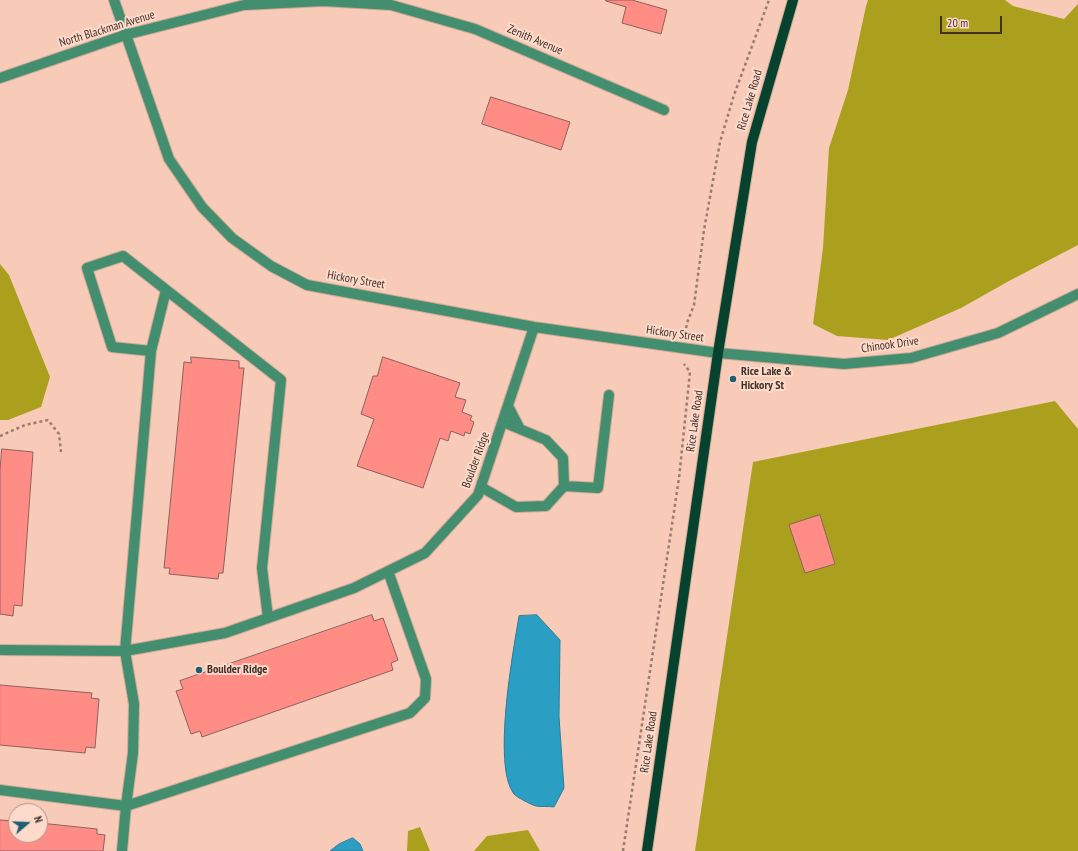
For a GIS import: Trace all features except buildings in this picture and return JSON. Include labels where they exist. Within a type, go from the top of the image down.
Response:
[{"type":"main road","name":"Rice Lake Road","points":[[647,851],[718,353],[752,142],[793,0]]},
{"type":"street","name":"Hickory Street","points":[[114,0],[169,159],[202,207],[232,238],[264,261],[307,285],[534,327],[718,353]]},
{"type":"street","name":"North Blackman Avenue","points":[[0,78],[125,35],[244,5],[322,1],[391,5]]},
{"type":"street","name":"Zenith Avenue","points":[[391,5],[475,29],[664,110]]},
{"type":"street","points":[[151,351],[112,347],[87,268],[123,256],[281,380],[262,568],[268,618]]},
{"type":"street","points":[[122,851],[126,806],[134,753],[134,704],[125,651],[151,351],[166,290]]},
{"type":"street","name":"Chinook Drive","points":[[718,353],[844,364],[911,358],[998,333],[1078,294]]},
{"type":"street","name":"Boulder Ridge","points":[[0,650],[125,651],[225,633],[354,588],[425,553],[478,496],[534,327]]},
{"type":"street","points":[[564,486],[598,488],[609,395]]},
{"type":"street","points":[[508,406],[520,429]]},
{"type":"street","points":[[481,487],[516,507],[546,506],[564,486],[563,458],[546,440],[503,422]]},
{"type":"street","points":[[0,790],[126,806],[410,713],[425,698],[426,679],[388,571]]},
{"type":"path","points":[[687,323],[694,305],[704,230],[720,142],[734,95],[769,0]]},
{"type":"path","points":[[623,851],[679,478],[690,372],[682,361]]},
{"type":"path","points":[[0,436],[25,425],[48,420],[59,434],[61,452]]},
{"type":"shaded area","points":[[868,0],[1005,0],[1013,6],[1064,19],[1078,4],[1078,245],[961,308],[888,340],[837,336],[813,324],[823,248],[829,148],[848,90]]},
{"type":"shaded area","points":[[0,264],[9,275],[50,377],[41,407],[8,420],[0,420]]},
{"type":"shaded area","points":[[1055,401],[1078,429],[1078,851],[695,851],[753,462]]},
{"type":"shaded area","points":[[420,827],[430,851],[407,851],[408,831]]},
{"type":"shaded area","points":[[528,830],[540,851],[474,851],[487,836]]},
{"type":"water","points":[[537,615],[560,640],[559,717],[564,788],[554,807],[536,806],[515,795],[508,780],[505,759],[504,735],[506,708],[519,616]]},
{"type":"water","points":[[353,838],[360,844],[363,851],[330,851],[339,844]]},
{"type":"place","name":"Rice Lake & Hickory St","points":[[733,379]]},
{"type":"place","name":"Boulder Ridge","points":[[199,670]]}]
